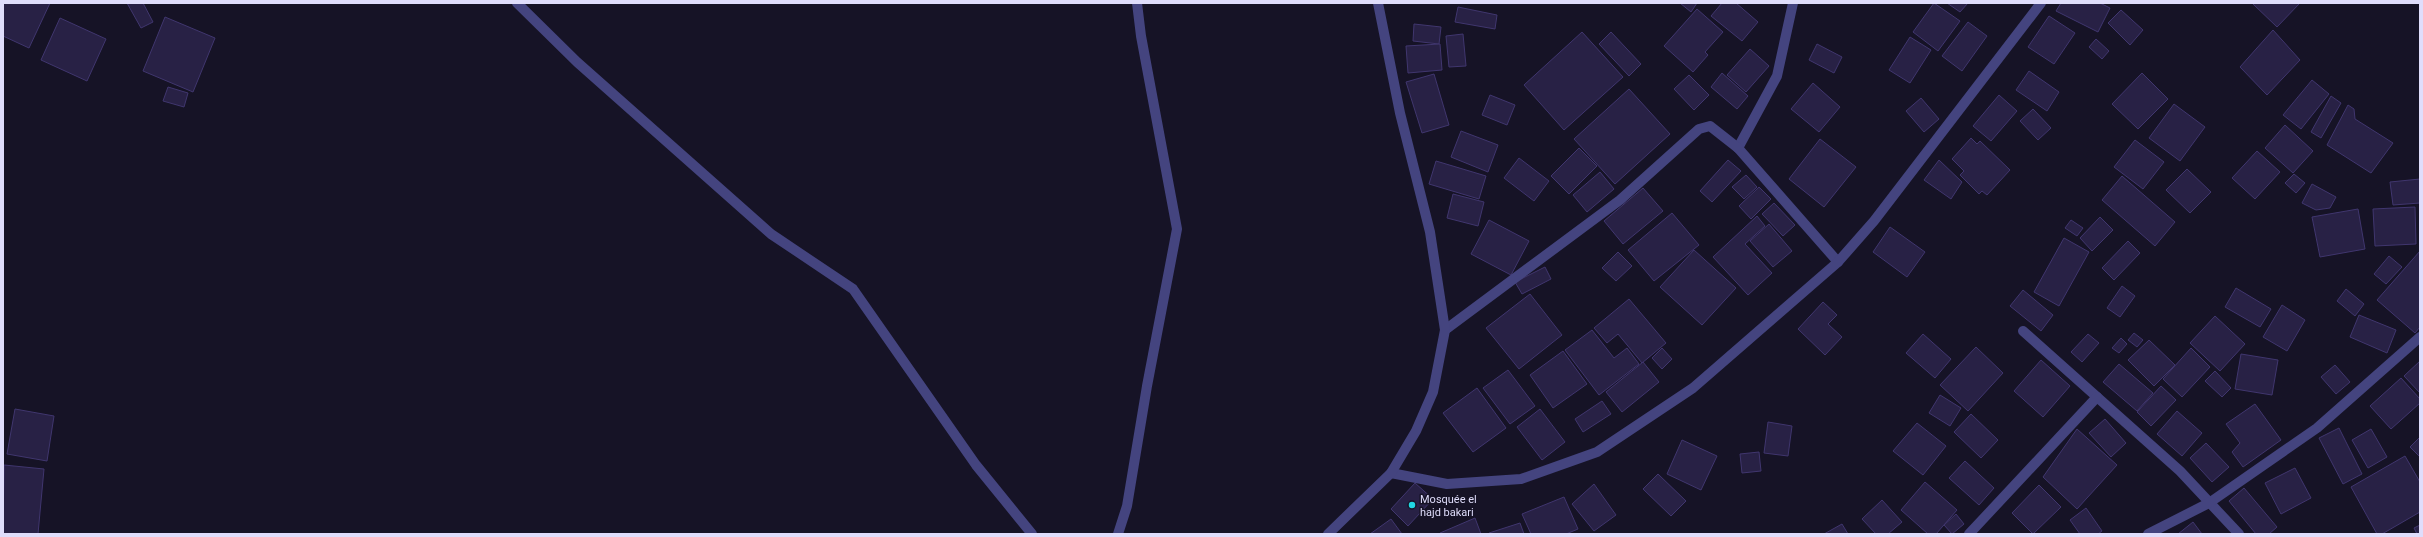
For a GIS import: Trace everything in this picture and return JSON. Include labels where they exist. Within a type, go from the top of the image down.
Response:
[{"type":"street","points":[[517,3],[577,62],[771,234],[852,289],[976,464],[1032,534]]},
{"type":"street","points":[[1118,534],[1127,506],[1147,386],[1177,229],[1141,36],[1137,3]]},
{"type":"street","points":[[1328,534],[1391,473],[1416,431],[1433,392],[1446,330],[1430,232],[1400,113],[1378,3]]},
{"type":"street","points":[[1738,148],[1777,76],[1793,3]]},
{"type":"street","points":[[1391,473],[1447,484],[1521,480],[1597,452],[1693,388],[1838,262],[1874,221],[2041,3]]},
{"type":"street","points":[[1446,330],[1620,200],[1699,129],[1710,126],[1738,148],[1838,262]]},
{"type":"street","points":[[2023,331],[2180,471],[2239,534]]},
{"type":"street","points":[[2148,534],[2209,503],[2317,428],[2420,337]]},
{"type":"street","points":[[1969,534],[2097,397]]},
{"type":"building","points":[[3,3],[50,3],[29,48],[3,36]]},
{"type":"building","points":[[127,3],[143,3],[153,22],[141,28]]},
{"type":"building","points":[[1680,3],[1697,3],[1691,12]]},
{"type":"building","points":[[1722,3],[1736,3],[1758,22],[1742,41],[1711,16]]},
{"type":"building","points":[[1934,3],[1960,21],[1938,51],[1913,32]]},
{"type":"building","points":[[1947,3],[1968,3],[1960,12]]},
{"type":"building","points":[[2061,3],[2100,3],[2110,8],[2098,32],[2056,11]]},
{"type":"building","points":[[2252,3],[2300,3],[2277,27]]},
{"type":"building","points":[[1458,7],[1497,15],[1495,29],[1455,22]]},
{"type":"building","points":[[1697,9],[1723,32],[1705,52],[1708,55],[1693,72],[1664,46]]},
{"type":"building","points":[[2121,10],[2143,30],[2130,45],[2108,23]]},
{"type":"building","points":[[2049,16],[2075,33],[2054,64],[2028,47]]},
{"type":"building","points":[[165,17],[215,38],[193,92],[143,71]]},
{"type":"building","points":[[60,18],[106,39],[87,81],[41,60]]},
{"type":"building","points":[[1968,22],[1987,36],[1962,71],[1942,56]]},
{"type":"building","points":[[1414,24],[1441,27],[1439,44],[1413,41]]},
{"type":"building","points":[[2273,30],[2300,60],[2267,95],[2240,67]]},
{"type":"building","points":[[1582,32],[1623,77],[1564,130],[1524,85]]},
{"type":"building","points":[[1611,32],[1641,64],[1629,76],[1599,44]]},
{"type":"building","points":[[1463,34],[1466,66],[1449,67],[1446,36]]},
{"type":"building","points":[[1910,37],[1931,50],[1910,83],[1889,70]]},
{"type":"building","points":[[2096,39],[2109,51],[2102,59],[2089,47]]},
{"type":"building","points":[[1440,44],[1442,70],[1408,73],[1406,46]]},
{"type":"building","points":[[1817,44],[1842,57],[1834,73],[1809,60]]},
{"type":"building","points":[[1750,49],[1769,66],[1746,92],[1727,75]]},
{"type":"building","points":[[2029,71],[2059,92],[2047,111],[2016,90]]},
{"type":"building","points":[[1722,73],[1748,96],[1737,109],[1711,87]]},
{"type":"building","points":[[2142,73],[2168,99],[2138,129],[2112,104]]},
{"type":"building","points":[[1434,74],[1449,125],[1422,133],[1406,82]]},
{"type":"building","points":[[1689,75],[1709,95],[1694,110],[1674,89]]},
{"type":"building","points":[[2312,80],[2329,94],[2301,129],[2283,115]]},
{"type":"building","points":[[1813,83],[1840,107],[1819,132],[1791,109]]},
{"type":"building","points":[[168,87],[188,93],[184,107],[163,101]]},
{"type":"building","points":[[1629,89],[1670,134],[1615,184],[1574,139]]},
{"type":"building","points":[[1490,95],[1515,105],[1507,125],[1482,115]]},
{"type":"building","points":[[1999,95],[2017,111],[1991,141],[1973,126]]},
{"type":"building","points":[[2331,96],[2341,103],[2321,138],[2311,132]]},
{"type":"building","points":[[1921,98],[1939,119],[1924,132],[1906,111]]},
{"type":"building","points":[[2174,104],[2205,127],[2180,161],[2149,138]]},
{"type":"building","points":[[2348,105],[2354,109],[2355,119],[2393,143],[2371,173],[2327,145]]},
{"type":"building","points":[[2033,109],[2051,128],[2038,140],[2020,121]]},
{"type":"building","points":[[2285,125],[2313,151],[2293,173],[2265,148]]},
{"type":"building","points":[[1461,131],[1498,145],[1488,172],[1451,157]]},
{"type":"building","points":[[1971,138],[1977,144],[1980,141],[2010,170],[1987,195],[1982,191],[1979,194],[1960,175],[1964,171],[1952,159]]},
{"type":"building","points":[[1820,139],[1856,167],[1824,207],[1789,179]]},
{"type":"building","points":[[2135,140],[2164,162],[2143,189],[2114,167]]},
{"type":"building","points":[[1579,148],[1597,166],[1569,194],[1551,176]]},
{"type":"building","points":[[2257,151],[2280,172],[2255,199],[2232,178]]},
{"type":"building","points":[[1519,158],[1549,181],[1534,201],[1504,178]]},
{"type":"building","points":[[1728,160],[1741,171],[1712,202],[1700,191]]},
{"type":"building","points":[[1939,160],[1962,182],[1951,199],[1924,180]]},
{"type":"building","points":[[1436,161],[1486,176],[1479,199],[1429,184]]},
{"type":"building","points":[[2187,169],[2211,192],[2190,213],[2166,190]]},
{"type":"building","points":[[1600,172],[1614,189],[1587,212],[1573,195]]},
{"type":"building","points":[[2294,174],[2305,183],[2296,193],[2285,183]]},
{"type":"building","points":[[1746,175],[1757,187],[1744,199],[1732,187]]},
{"type":"building","points":[[2122,176],[2175,222],[2155,246],[2102,200]]},
{"type":"building","points":[[2420,179],[2420,203],[2393,205],[2390,182]]},
{"type":"building","points":[[2312,184],[2336,197],[2330,208],[2316,210],[2302,203]]},
{"type":"building","points":[[1759,187],[1771,199],[1751,219],[1739,206]]},
{"type":"building","points":[[1643,188],[1663,211],[1623,244],[1604,221]]},
{"type":"building","points":[[1453,194],[1484,202],[1478,226],[1447,218]]},
{"type":"building","points":[[1774,203],[1795,225],[1783,236],[1762,214]]},
{"type":"building","points":[[2415,207],[2416,244],[2375,246],[2373,209]]},
{"type":"building","points":[[2358,209],[2365,249],[2320,257],[2312,217]]},
{"type":"building","points":[[1672,213],[1699,245],[1654,281],[1628,250]]},
{"type":"building","points":[[1757,216],[1765,226],[1745,244],[1772,273],[1748,295],[1713,257]]},
{"type":"building","points":[[2100,217],[2113,230],[2092,251],[2080,238]]},
{"type":"building","points":[[1489,220],[1529,241],[1511,275],[1471,254]]},
{"type":"building","points":[[2071,220],[2083,228],[2077,236],[2065,228]]},
{"type":"building","points":[[1769,224],[1792,251],[1773,267],[1750,241]]},
{"type":"building","points":[[1890,227],[1925,252],[1907,277],[1873,252]]},
{"type":"building","points":[[2064,238],[2089,252],[2059,306],[2034,292]]},
{"type":"building","points":[[2128,241],[2140,253],[2114,280],[2102,268]]},
{"type":"building","points":[[1694,250],[1736,288],[1702,325],[1660,287]]},
{"type":"building","points":[[2420,251],[2420,327],[2415,333],[2377,300]]},
{"type":"building","points":[[1618,252],[1632,266],[1616,281],[1602,268]]},
{"type":"building","points":[[2389,256],[2402,267],[2386,284],[2374,274]]},
{"type":"building","points":[[1545,267],[1551,279],[1522,294],[1515,282]]},
{"type":"building","points":[[2122,286],[2135,296],[2120,317],[2107,308]]},
{"type":"building","points":[[2236,288],[2271,309],[2260,327],[2225,307]]},
{"type":"building","points":[[2346,289],[2364,304],[2355,316],[2337,301]]},
{"type":"building","points":[[2023,290],[2053,315],[2041,331],[2010,306]]},
{"type":"building","points":[[1530,294],[1562,335],[1519,369],[1486,328]]},
{"type":"building","points":[[1629,299],[1666,343],[1642,363],[1618,334],[1607,343],[1594,328]]},
{"type":"building","points":[[1823,302],[1837,315],[1828,324],[1842,337],[1825,355],[1798,329]]},
{"type":"building","points":[[2282,305],[2305,320],[2287,351],[2263,337]]},
{"type":"building","points":[[2359,315],[2396,330],[2387,353],[2350,337]]},
{"type":"building","points":[[2215,316],[2245,344],[2220,371],[2190,343]]},
{"type":"building","points":[[1592,330],[1614,358],[1627,348],[1639,364],[1599,395],[1565,350]]},
{"type":"building","points":[[2134,333],[2143,340],[2137,347],[2128,340]]},
{"type":"building","points":[[1923,334],[1951,359],[1935,378],[1906,353]]},
{"type":"building","points":[[2088,334],[2099,343],[2082,362],[2071,352]]},
{"type":"building","points":[[2121,338],[2127,344],[2119,353],[2112,348]]},
{"type":"building","points":[[2149,340],[2175,365],[2154,386],[2128,360]]},
{"type":"building","points":[[1976,347],[2003,373],[1968,411],[1940,385]]},
{"type":"building","points":[[1662,348],[1672,359],[1662,369],[1652,358]]},
{"type":"building","points":[[2191,348],[2210,367],[2182,397],[2163,379]]},
{"type":"building","points":[[1563,351],[1587,384],[1553,408],[1530,375]]},
{"type":"building","points":[[2241,354],[2278,360],[2272,395],[2235,389]]},
{"type":"building","points":[[2041,360],[2070,386],[2043,417],[2014,391]]},
{"type":"building","points":[[2420,361],[2420,393],[2404,376]]},
{"type":"building","points":[[1643,362],[1659,382],[1622,412],[1606,392]]},
{"type":"building","points":[[2119,364],[2153,393],[2137,411],[2103,382]]},
{"type":"building","points":[[2335,365],[2350,382],[2336,394],[2321,377]]},
{"type":"building","points":[[1508,370],[1535,406],[1510,424],[1483,388]]},
{"type":"building","points":[[2215,371],[2231,388],[2222,397],[2205,381]]},
{"type":"building","points":[[2401,378],[2420,399],[2420,403],[2391,429],[2370,406]]},
{"type":"building","points":[[2161,386],[2176,400],[2151,426],[2137,412]]},
{"type":"building","points":[[1477,388],[1506,428],[1473,452],[1443,413]]},
{"type":"building","points":[[1940,395],[1961,408],[1950,426],[1929,413]]},
{"type":"building","points":[[1602,401],[1611,414],[1583,432],[1575,419]]},
{"type":"building","points":[[2255,404],[2281,440],[2243,467],[2232,452],[2240,443],[2226,424]]},
{"type":"building","points":[[15,409],[54,416],[47,461],[7,454]]},
{"type":"building","points":[[1540,409],[1565,442],[1542,460],[1517,427]]},
{"type":"building","points":[[2177,411],[2202,433],[2182,456],[2157,434]]},
{"type":"building","points":[[1971,414],[1998,440],[1981,458],[1954,432]]},
{"type":"building","points":[[2105,419],[2126,443],[2111,457],[2089,433]]},
{"type":"building","points":[[1768,422],[1792,426],[1788,456],[1764,453]]},
{"type":"building","points":[[1917,423],[1946,446],[1923,475],[1893,451]]},
{"type":"building","points":[[2339,428],[2362,474],[2343,484],[2319,438]]},
{"type":"building","points":[[2077,429],[2117,465],[2077,509],[2043,477]]},
{"type":"building","points":[[2371,429],[2387,457],[2368,468],[2352,440]]},
{"type":"building","points":[[2420,437],[2420,457],[2410,447]]},
{"type":"building","points":[[1682,440],[1717,456],[1701,490],[1667,474]]},
{"type":"building","points":[[2206,443],[2229,467],[2212,482],[2190,458]]},
{"type":"building","points":[[1759,452],[1761,471],[1742,473],[1740,454]]},
{"type":"building","points":[[2405,456],[2420,482],[2420,512],[2382,534],[2377,534],[2351,487]]},
{"type":"building","points":[[1965,461],[1994,488],[1979,505],[1949,478]]},
{"type":"building","points":[[4,465],[44,469],[38,534],[3,534]]},
{"type":"building","points":[[2295,468],[2311,498],[2281,514],[2265,483]]},
{"type":"building","points":[[1658,474],[1686,501],[1671,516],[1643,489]]},
{"type":"building","points":[[1925,482],[1957,510],[1936,534],[1928,534],[1901,510]]},
{"type":"building","points":[[1415,483],[1433,499],[1408,526],[1391,509]]},
{"type":"building","points":[[1594,484],[1616,515],[1594,531],[1572,504]]},
{"type":"building","points":[[2039,485],[2061,507],[2033,534],[2012,513]]},
{"type":"building","points":[[2244,488],[2277,527],[2269,534],[2256,534],[2229,501]]},
{"type":"building","points":[[1564,497],[1578,529],[1566,534],[1531,534],[1522,514]]},
{"type":"building","points":[[1882,500],[1902,522],[1888,534],[1876,534],[1862,519]]},
{"type":"building","points":[[2086,508],[2102,531],[2098,534],[2080,534],[2070,520]]},
{"type":"building","points":[[1956,514],[1964,524],[1952,534],[1944,525]]},
{"type":"building","points":[[1475,518],[1481,534],[1440,534],[1440,533]]},
{"type":"building","points":[[1391,519],[1402,534],[1370,534]]},
{"type":"building","points":[[2193,522],[2202,534],[2178,534]]},
{"type":"building","points":[[1520,523],[1524,534],[1489,533]]},
{"type":"building","points":[[1842,524],[1848,534],[1824,534]]},
{"type":"building","points":[[2420,525],[2420,534],[2417,534],[2414,528]]},
{"type":"place","name":"Mosquée el hajd bakari","points":[[1412,505]]}]
